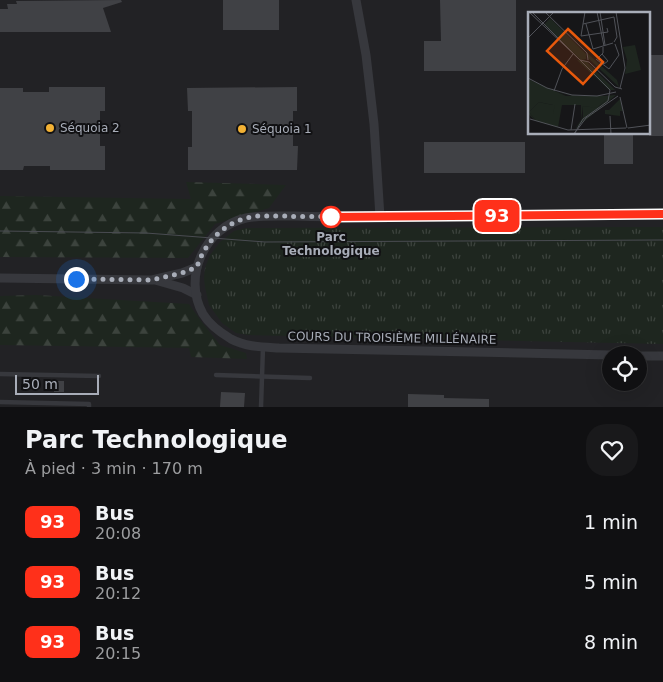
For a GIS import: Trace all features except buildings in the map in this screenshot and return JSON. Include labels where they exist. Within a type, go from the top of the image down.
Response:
[{"type":"street","points":[[356,0],[366,55],[374,124],[380,217]]},
{"type":"street","name":"COURS DU TROISIÈME MILLÉNAIRE","points":[[602,355],[264,347],[247,345],[232,340],[216,329],[203,314],[195,282],[197,267],[204,250],[225,227],[244,219],[259,216],[380,217],[663,214]]},
{"type":"street","points":[[152,280],[182,273],[197,267]]},
{"type":"street","points":[[0,278],[152,280],[179,286],[197,295]]},
{"type":"street","points":[[647,356],[663,356]]},
{"type":"lane","points":[[261,407],[264,347]]},
{"type":"lane","points":[[0,374],[100,376]]},
{"type":"lane","points":[[216,375],[310,378]]},
{"type":"lane","points":[[0,402],[90,404],[90,407]]},
{"type":"shaded area","name":"Parc Technologique","points":[[0,0],[663,0],[663,407],[0,407]]},
{"type":"green space","points":[[186,182],[286,185],[269,208],[215,224],[188,258],[0,257],[0,196],[191,199]]},
{"type":"green space","points":[[663,227],[663,344],[248,335],[236,333],[222,323],[209,305],[205,287],[205,268],[210,255],[220,242],[234,231],[245,228]]},
{"type":"green space","points":[[36,295],[189,304],[220,345],[246,353],[247,359],[191,357],[189,348],[0,345],[0,296]]},
{"type":"tram line","points":[[0,231],[146,233],[265,242],[663,240]]},
{"type":"bus line","name":"93","points":[[331,217],[663,214]]},
{"type":"place","name":"Séquoia 2","points":[[50,128]]},
{"type":"place","name":"Séquoia 1","points":[[242,129]]},
{"type":"place","name":"Parc Technologique","points":[[331,217]]},
{"type":"route","points":[[76,279],[152,280],[173,276],[197,267],[204,250],[217,233],[238,220],[259,216],[331,217]]}]
